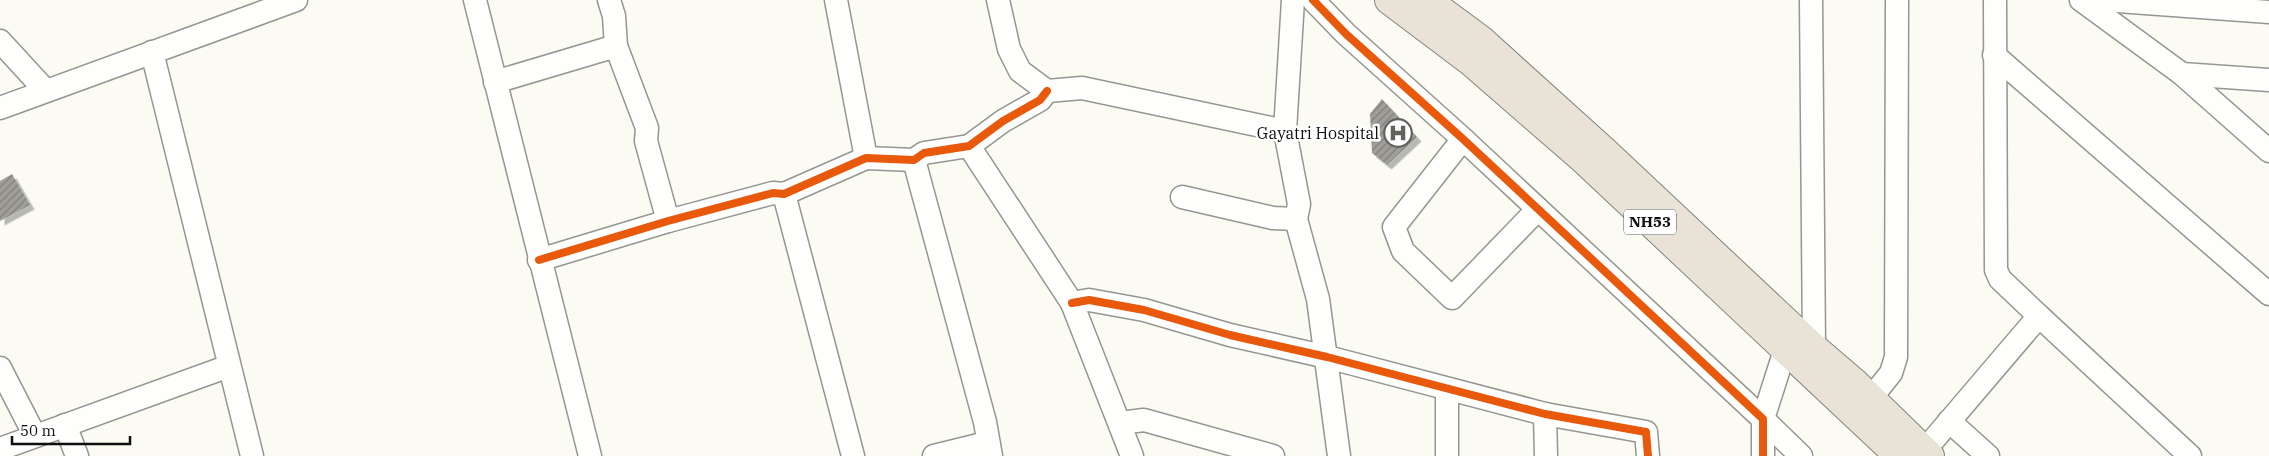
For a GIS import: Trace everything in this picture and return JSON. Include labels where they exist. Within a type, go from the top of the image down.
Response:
[{"type":"highway","name":"NH53","points":[[1389,0],[1470,60],[1577,154],[1786,347],[1919,455]]},
{"type":"highway","name":"NH53","points":[[1427,0],[1480,39],[1814,348],[1871,398],[1919,455]]},
{"type":"street","points":[[0,108],[296,0]]},
{"type":"street","points":[[475,0],[590,456]]},
{"type":"street","points":[[609,0],[614,16],[616,46],[647,128],[646,141],[668,221]]},
{"type":"street","points":[[836,0],[866,158]]},
{"type":"street","points":[[998,0],[1009,49],[1020,71],[1047,91],[1082,88],[1284,132]]},
{"type":"street","points":[[1293,0],[1284,132],[1299,204],[1296,219],[1318,299],[1339,456]]},
{"type":"street","points":[[1313,0],[1346,34],[1463,139],[1801,456]]},
{"type":"street","points":[[1811,0],[1814,348]]},
{"type":"street","points":[[1871,398],[1891,373],[1896,357],[1897,0]]},
{"type":"street","points":[[1995,0],[1996,270],[2000,279],[2190,456]]},
{"type":"street","points":[[2081,0],[2182,74],[2269,151]]},
{"type":"street","points":[[2104,0],[2187,3],[2269,12]]},
{"type":"street","points":[[0,41],[45,90]]},
{"type":"street","points":[[495,82],[616,46]]},
{"type":"street","points":[[152,52],[252,456]]},
{"type":"street","points":[[1994,55],[2269,294]]},
{"type":"street","points":[[2182,74],[2269,80]]},
{"type":"street","points":[[540,260],[668,221],[773,193],[784,194],[866,158],[914,160],[924,153],[969,146],[1003,120],[1040,100],[1047,91]]},
{"type":"street","points":[[1463,139],[1394,227],[1403,251],[1452,298],[1538,209]]},
{"type":"street","points":[[969,146],[1072,303],[1132,456]]},
{"type":"street","points":[[914,160],[985,422],[989,449],[934,456]]},
{"type":"street","points":[[784,194],[854,456]]},
{"type":"street","points":[[1182,197],[1273,218],[1296,219]]},
{"type":"street","points":[[1072,303],[1088,300],[1144,310],[1230,335],[1327,357],[1447,390],[1545,414],[1646,432],[1648,456]]},
{"type":"street","points":[[1919,455],[2039,316]]},
{"type":"street","points":[[1763,456],[1763,420],[1786,347]]},
{"type":"street","points":[[0,449],[229,366]]},
{"type":"street","points":[[0,368],[35,436]]},
{"type":"street","points":[[1447,390],[1447,456]]},
{"type":"street","points":[[1545,414],[1546,456]]},
{"type":"street","points":[[1120,423],[1144,420],[1273,456]]},
{"type":"street","points":[[1949,422],[1988,456]]},
{"type":"street","points":[[65,426],[76,456]]},
{"type":"building","points":[[1382,99],[1417,137],[1387,165],[1372,153],[1370,114]]},
{"type":"building","points":[[12,174],[30,205],[0,221],[0,181]]},
{"type":"cycle path","points":[[1313,0],[1346,34],[1463,139],[1763,419],[1763,456]]},
{"type":"cycle path","points":[[539,260],[668,221],[773,193],[784,194],[866,158],[914,160],[924,153],[969,146],[1003,121],[1040,100],[1047,91]]},
{"type":"cycle path","points":[[1072,303],[1089,300],[1144,310],[1230,335],[1327,357],[1545,414],[1646,432],[1648,456]]},
{"type":"place","name":"Gayatri Hospital","points":[[1398,133]]}]
